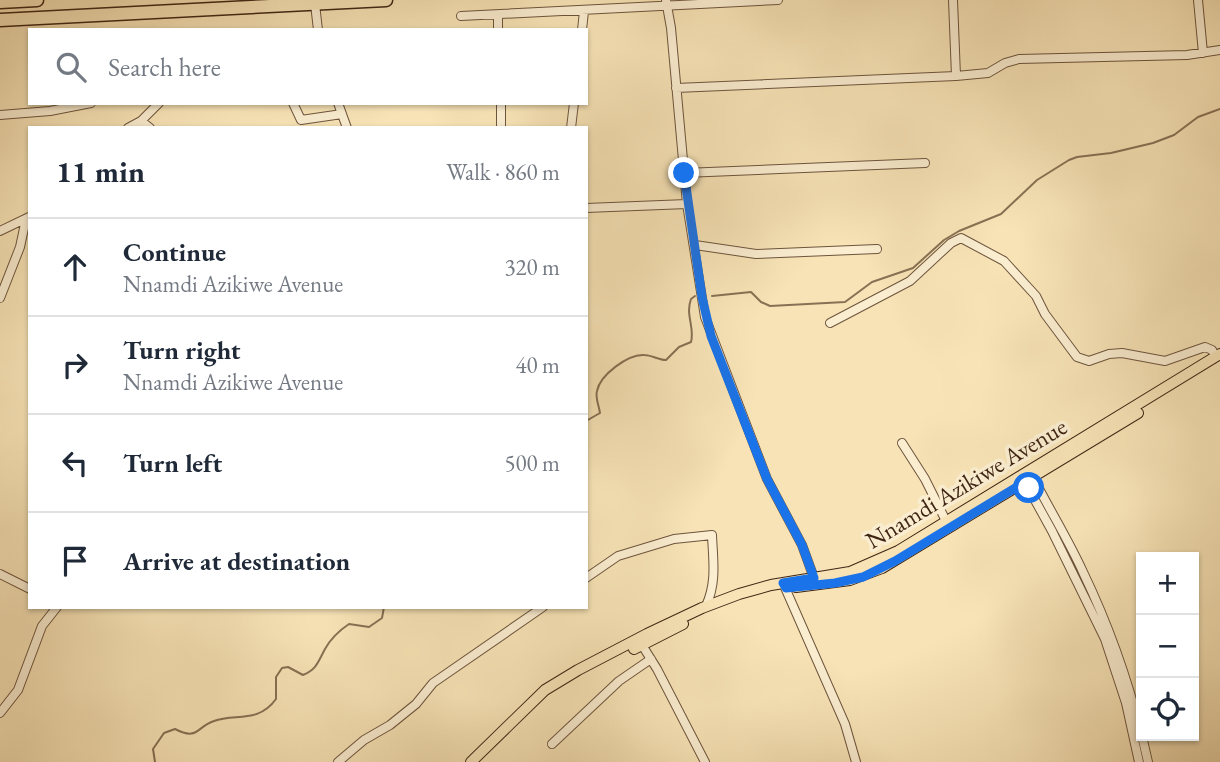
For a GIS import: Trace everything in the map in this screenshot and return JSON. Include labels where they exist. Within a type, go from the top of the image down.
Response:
[{"type":"highway","points":[[0,2],[37,0]]},
{"type":"highway","points":[[0,20],[386,0]]},
{"type":"main road","name":"Nnamdi Azikiwe Avenue","points":[[471,762],[536,698],[563,678],[706,606],[752,590],[835,583],[863,577],[895,561],[1029,479],[1219,357]]},
{"type":"main road","name":"Nnamdi Azikiwe Avenue","points":[[480,762],[519,722],[556,690],[721,606],[814,578],[869,566],[1219,357]]},
{"type":"street","points":[[461,16],[584,11],[667,3],[778,0]]},
{"type":"street","points":[[953,0],[956,76]]},
{"type":"street","points":[[1198,0],[1203,53]]},
{"type":"street","points":[[667,3],[687,204],[703,307],[711,336],[767,479],[802,545],[814,578]]},
{"type":"street","points":[[315,4],[318,28]]},
{"type":"street","points":[[582,28],[584,11]]},
{"type":"street","points":[[498,15],[498,28]]},
{"type":"street","points":[[676,88],[956,76],[988,73],[1005,63],[1019,59],[1187,55],[1220,51]]},
{"type":"street","points":[[0,114],[50,111],[81,105]]},
{"type":"street","points":[[132,126],[157,105]]},
{"type":"street","points":[[294,105],[301,120],[342,114]]},
{"type":"street","points":[[339,105],[346,126]]},
{"type":"street","points":[[501,105],[501,126]]},
{"type":"street","points":[[571,126],[574,105]]},
{"type":"street","points":[[141,121],[147,126]]},
{"type":"street","points":[[684,173],[925,163]]},
{"type":"street","points":[[588,208],[687,204]]},
{"type":"street","points":[[0,231],[28,218]]},
{"type":"street","points":[[0,299],[28,218]]},
{"type":"street","points":[[830,323],[910,281],[961,237],[1004,261],[1036,296],[1045,314],[1077,356],[1089,361],[1109,354],[1122,354],[1166,361],[1205,347],[1219,357]]},
{"type":"street","points":[[695,245],[756,254],[877,249]]},
{"type":"street","points":[[20,247],[28,249]]},
{"type":"street","points":[[902,443],[925,479],[946,522]]},
{"type":"street","points":[[1029,479],[1083,571],[1107,627],[1136,716]]},
{"type":"street","points":[[1029,479],[1105,639],[1126,703],[1139,762]]},
{"type":"street","points":[[588,577],[618,556],[674,539],[712,535],[713,592],[706,606]]},
{"type":"street","points":[[0,574],[28,588]]},
{"type":"street","points":[[785,586],[845,724],[856,762]]},
{"type":"street","points":[[0,713],[18,690],[42,626],[55,609]]},
{"type":"street","points":[[338,762],[364,740],[390,725],[416,704],[433,683],[540,609]]},
{"type":"street","points":[[642,645],[705,762]]},
{"type":"street","points":[[552,744],[619,681],[651,659]]},
{"type":"street","points":[[1144,741],[1148,762]]},
{"type":"waterway","points":[[712,296],[751,292],[761,302],[770,306],[845,302],[872,282],[913,268],[944,240],[959,231],[1001,214],[1037,180],[1069,160],[1153,143],[1174,135],[1198,117],[1220,109]]},
{"type":"waterway","points":[[588,420],[600,413],[597,391],[609,372],[630,358],[638,356],[647,355],[666,360],[679,347],[691,342],[689,305],[695,296]]},
{"type":"waterway","points":[[155,762],[153,749],[164,733],[175,729],[193,733],[214,721],[262,712],[276,699],[276,677],[282,668],[288,667],[303,675],[308,673],[317,665],[327,646],[342,629],[349,624],[369,627],[382,618],[384,609]]},
{"type":"route","points":[[684,173],[705,317],[711,336],[767,479],[802,545],[814,578],[783,583],[786,588],[863,577],[895,561],[1025,482],[1029,488]]}]
